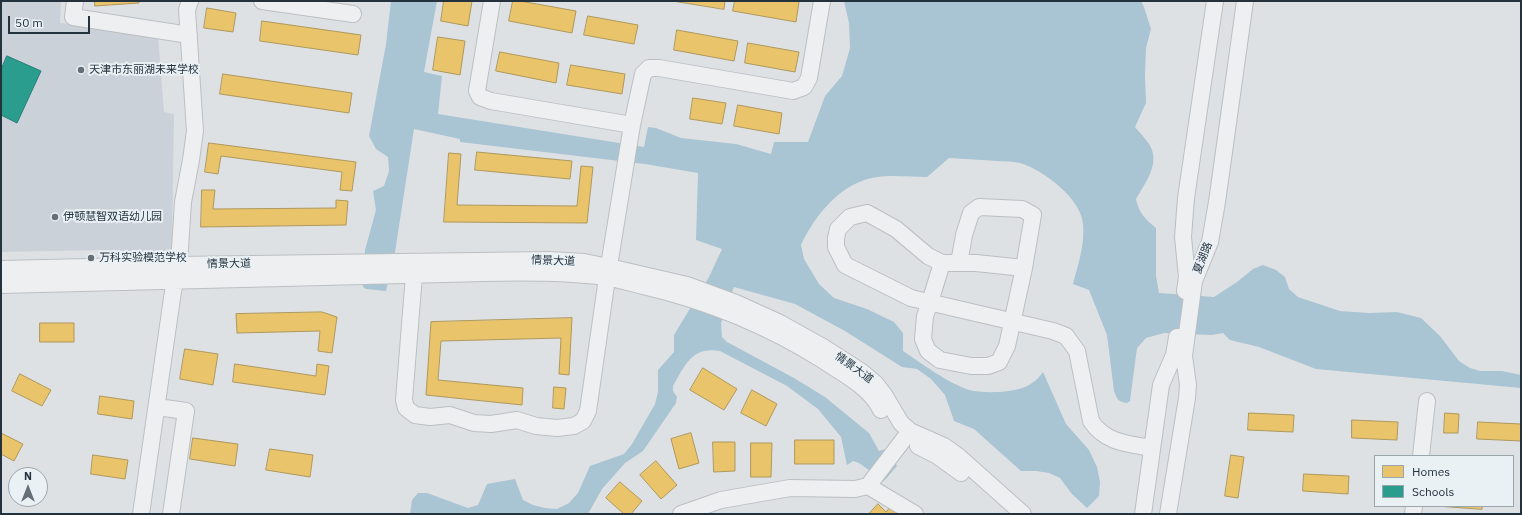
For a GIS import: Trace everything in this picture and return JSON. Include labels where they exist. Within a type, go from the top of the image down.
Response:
[{"type":"street","points":[[75,1],[73,17],[189,35]]},
{"type":"street","points":[[141,514],[180,249],[183,202],[195,131],[187,10],[190,1]]},
{"type":"street","points":[[262,1],[353,14]]},
{"type":"street","points":[[492,1],[477,91],[480,97],[491,101],[631,131]]},
{"type":"street","points":[[410,270],[404,400],[406,408],[415,415],[430,417],[450,415],[474,423],[491,424],[517,420],[536,426],[557,428],[574,426],[583,421],[588,411],[608,272],[631,131],[643,74],[649,68],[659,68],[793,91],[804,87],[809,78],[822,1]]},
{"type":"street","name":"夏湖路","points":[[1168,514],[1188,385],[1182,338],[1189,289],[1183,237],[1186,198],[1216,1]]},
{"type":"street","name":"夏湖路","points":[[1189,289],[1194,281],[1210,242],[1218,202],[1245,1]]},
{"type":"street","points":[[942,263],[925,316],[923,339],[928,351],[940,360],[971,366],[988,366],[999,362],[1007,346],[1024,268],[1033,215],[1022,209],[979,207],[971,213],[964,236],[959,263]]},
{"type":"street","points":[[1024,268],[942,263],[928,256],[896,229],[867,213],[850,216],[838,229],[836,238],[836,247],[845,265],[911,298],[1053,331],[1066,336],[1076,351],[1091,421],[1096,429],[1106,437],[1121,442],[1152,448]]},
{"type":"street","name":"情景大道","points":[[1,269],[176,273],[410,270],[549,260],[584,262],[608,272],[685,291],[780,323],[823,347],[862,372],[875,383],[885,396],[901,423],[904,440]]},
{"type":"street","name":"情景大道","points":[[1,285],[176,273]]},
{"type":"street","name":"夏湖路","points":[[1143,514],[1161,385],[1182,338]]},
{"type":"street","points":[[1421,455],[1427,401]]},
{"type":"street","points":[[157,407],[186,411],[171,514]]},
{"type":"street","points":[[681,514],[721,500],[790,488],[855,489],[871,482],[904,440]]},
{"type":"street","name":"情景大道","points":[[904,440],[936,455],[952,465],[1007,514]]},
{"type":"street","name":"情景大道","points":[[904,440],[944,446],[958,456],[1023,514]]},
{"type":"street","points":[[871,482],[915,514]]},
{"type":"shaded area","points":[[1,1],[61,1],[60,23],[158,36],[164,112],[174,114],[172,249],[166,253],[104,250],[1,252]]},
{"type":"water","points":[[391,1],[437,1],[424,72],[442,76],[438,114],[644,147],[648,127],[656,128],[681,138],[736,144],[771,154],[774,142],[808,142],[825,96],[842,76],[850,48],[849,23],[844,1],[1141,1],[1151,29],[1146,48],[1146,103],[1135,127],[1145,138],[1152,150],[1153,163],[1149,176],[1136,199],[1143,215],[1156,228],[1156,276],[1159,293],[1214,297],[1237,282],[1253,269],[1263,265],[1276,270],[1285,277],[1289,289],[1298,297],[1340,311],[1369,313],[1397,312],[1421,318],[1440,336],[1459,361],[1470,368],[1480,371],[1502,371],[1521,375],[1521,388],[1316,369],[1259,347],[1230,340],[1223,333],[1211,335],[1164,333],[1146,338],[1137,348],[1130,401],[1127,403],[1122,402],[1117,398],[1114,391],[1107,335],[1089,290],[1073,284],[1081,255],[1083,240],[1083,224],[1081,214],[1076,204],[1050,179],[1020,163],[949,158],[927,177],[878,177],[853,185],[842,192],[822,211],[807,234],[801,245],[804,259],[819,284],[834,298],[867,309],[894,322],[903,333],[903,351],[952,383],[969,390],[983,392],[1011,391],[1019,389],[1035,381],[1043,372],[1066,424],[1089,450],[1097,467],[1100,482],[1099,496],[1087,508],[1072,494],[1060,478],[1049,473],[1021,471],[974,429],[954,421],[945,395],[931,379],[917,369],[902,367],[845,331],[795,304],[734,287],[721,323],[722,337],[727,342],[794,378],[825,397],[869,433],[879,451],[889,448],[897,466],[884,481],[859,463],[853,461],[847,465],[841,437],[818,409],[787,386],[720,351],[710,350],[696,354],[686,364],[673,386],[673,391],[677,397],[676,403],[643,451],[625,463],[602,489],[588,514],[410,514],[412,500],[418,493],[427,493],[468,508],[478,505],[487,484],[515,479],[523,500],[533,505],[557,509],[569,503],[578,493],[590,466],[624,454],[632,444],[655,404],[658,392],[658,370],[674,352],[674,335],[709,277],[722,249],[696,240],[698,173],[645,164],[460,142],[460,139],[414,129],[395,252],[386,291],[366,289],[363,287],[365,250],[376,210],[373,191],[384,186],[389,171],[388,157],[376,149],[369,136],[386,44]]},
{"type":"building: Homes","points":[[95,1],[139,1],[139,3],[95,6]]},
{"type":"building: Homes","points":[[444,1],[472,1],[468,26],[441,21]]},
{"type":"building: Homes","points":[[513,1],[576,11],[572,33],[509,21]]},
{"type":"building: Homes","points":[[673,1],[725,1],[724,9]]},
{"type":"building: Homes","points":[[735,1],[799,2],[796,22],[733,11]]},
{"type":"building: Homes","points":[[207,8],[236,13],[233,32],[204,28]]},
{"type":"building: Homes","points":[[588,16],[638,25],[634,44],[584,35]]},
{"type":"building: Homes","points":[[262,21],[361,35],[358,55],[260,41]]},
{"type":"building: Homes","points":[[677,30],[738,41],[734,61],[674,50]]},
{"type":"building: Homes","points":[[438,37],[465,41],[460,75],[433,70]]},
{"type":"building: Homes","points":[[748,43],[799,52],[795,72],[745,63]]},
{"type":"building: Homes","points":[[500,52],[559,63],[556,83],[496,71]]},
{"type":"building: Homes","points":[[571,65],[625,74],[622,94],[567,85]]},
{"type":"building: Homes","points":[[223,74],[352,93],[349,113],[220,94]]},
{"type":"building: Homes","points":[[693,98],[726,103],[722,124],[690,119]]},
{"type":"building: Homes","points":[[738,105],[782,113],[779,134],[734,126]]},
{"type":"building: Homes","points":[[209,143],[356,162],[352,191],[340,190],[342,172],[221,156],[218,174],[205,172]]},
{"type":"building: Homes","points":[[477,152],[572,161],[570,179],[475,170]]},
{"type":"building: Homes","points":[[449,153],[461,154],[457,205],[577,206],[581,166],[593,167],[587,223],[444,222]]},
{"type":"building: Homes","points":[[202,190],[215,190],[213,209],[336,208],[336,200],[348,201],[346,225],[201,227]]},
{"type":"building: Homes","points":[[322,312],[337,317],[332,353],[318,351],[320,331],[237,333],[236,314]]},
{"type":"building: Homes","points":[[572,318],[569,375],[559,374],[561,338],[441,341],[438,380],[523,388],[522,405],[426,395],[431,322]]},
{"type":"building: Homes","points":[[40,323],[74,323],[74,342],[40,342]]},
{"type":"building: Homes","points":[[185,349],[218,354],[213,385],[180,379]]},
{"type":"building: Homes","points":[[235,364],[316,376],[317,364],[329,366],[325,395],[233,382]]},
{"type":"building: Homes","points":[[703,368],[737,389],[724,410],[690,390]]},
{"type":"building: Homes","points":[[20,374],[51,390],[42,406],[12,391]]},
{"type":"building: Homes","points":[[554,387],[566,388],[564,409],[553,408]]},
{"type":"building: Homes","points":[[752,390],[777,404],[766,426],[741,413]]},
{"type":"building: Homes","points":[[100,396],[134,401],[132,419],[98,414]]},
{"type":"building: Homes","points":[[1249,413],[1294,415],[1293,432],[1248,430]]},
{"type":"building: Homes","points":[[1445,413],[1459,414],[1458,433],[1444,433]]},
{"type":"building: Homes","points":[[1352,420],[1398,422],[1397,440],[1352,438]]},
{"type":"building: Homes","points":[[1478,422],[1521,424],[1521,441],[1477,439]]},
{"type":"building: Homes","points":[[1,433],[23,444],[14,461],[1,454]]},
{"type":"building: Homes","points":[[691,433],[699,463],[679,469],[671,439]]},
{"type":"building: Homes","points":[[193,438],[238,444],[235,466],[190,459]]},
{"type":"building: Homes","points":[[795,440],[834,440],[834,464],[795,464]]},
{"type":"building: Homes","points":[[713,442],[735,442],[735,471],[714,472]]},
{"type":"building: Homes","points":[[751,443],[772,443],[771,477],[751,477]]},
{"type":"building: Homes","points":[[270,449],[313,455],[310,477],[266,470]]},
{"type":"building: Homes","points":[[93,455],[128,460],[125,479],[91,474]]},
{"type":"building: Homes","points":[[1231,455],[1244,457],[1238,498],[1225,496]]},
{"type":"building: Homes","points":[[656,461],[677,485],[661,499],[640,475]]},
{"type":"building: Homes","points":[[1304,474],[1349,476],[1348,494],[1303,491]]},
{"type":"building: Homes","points":[[620,482],[642,501],[631,514],[624,514],[606,498]]},
{"type":"building: Homes","points":[[878,504],[886,512],[891,506],[899,514],[869,514]]},
{"type":"building: Homes","points":[[1452,507],[1482,507],[1482,509]]},
{"type":"building: Schools","points":[[7,56],[41,71],[17,123],[1,115],[1,70]]},
{"type":"place","name":"天津市东丽湖未来学校","points":[[81,70]]},
{"type":"place","name":"伊顿慧智双语幼儿园","points":[[55,217]]},
{"type":"place","name":"万科实验模范学校","points":[[91,258]]}]
